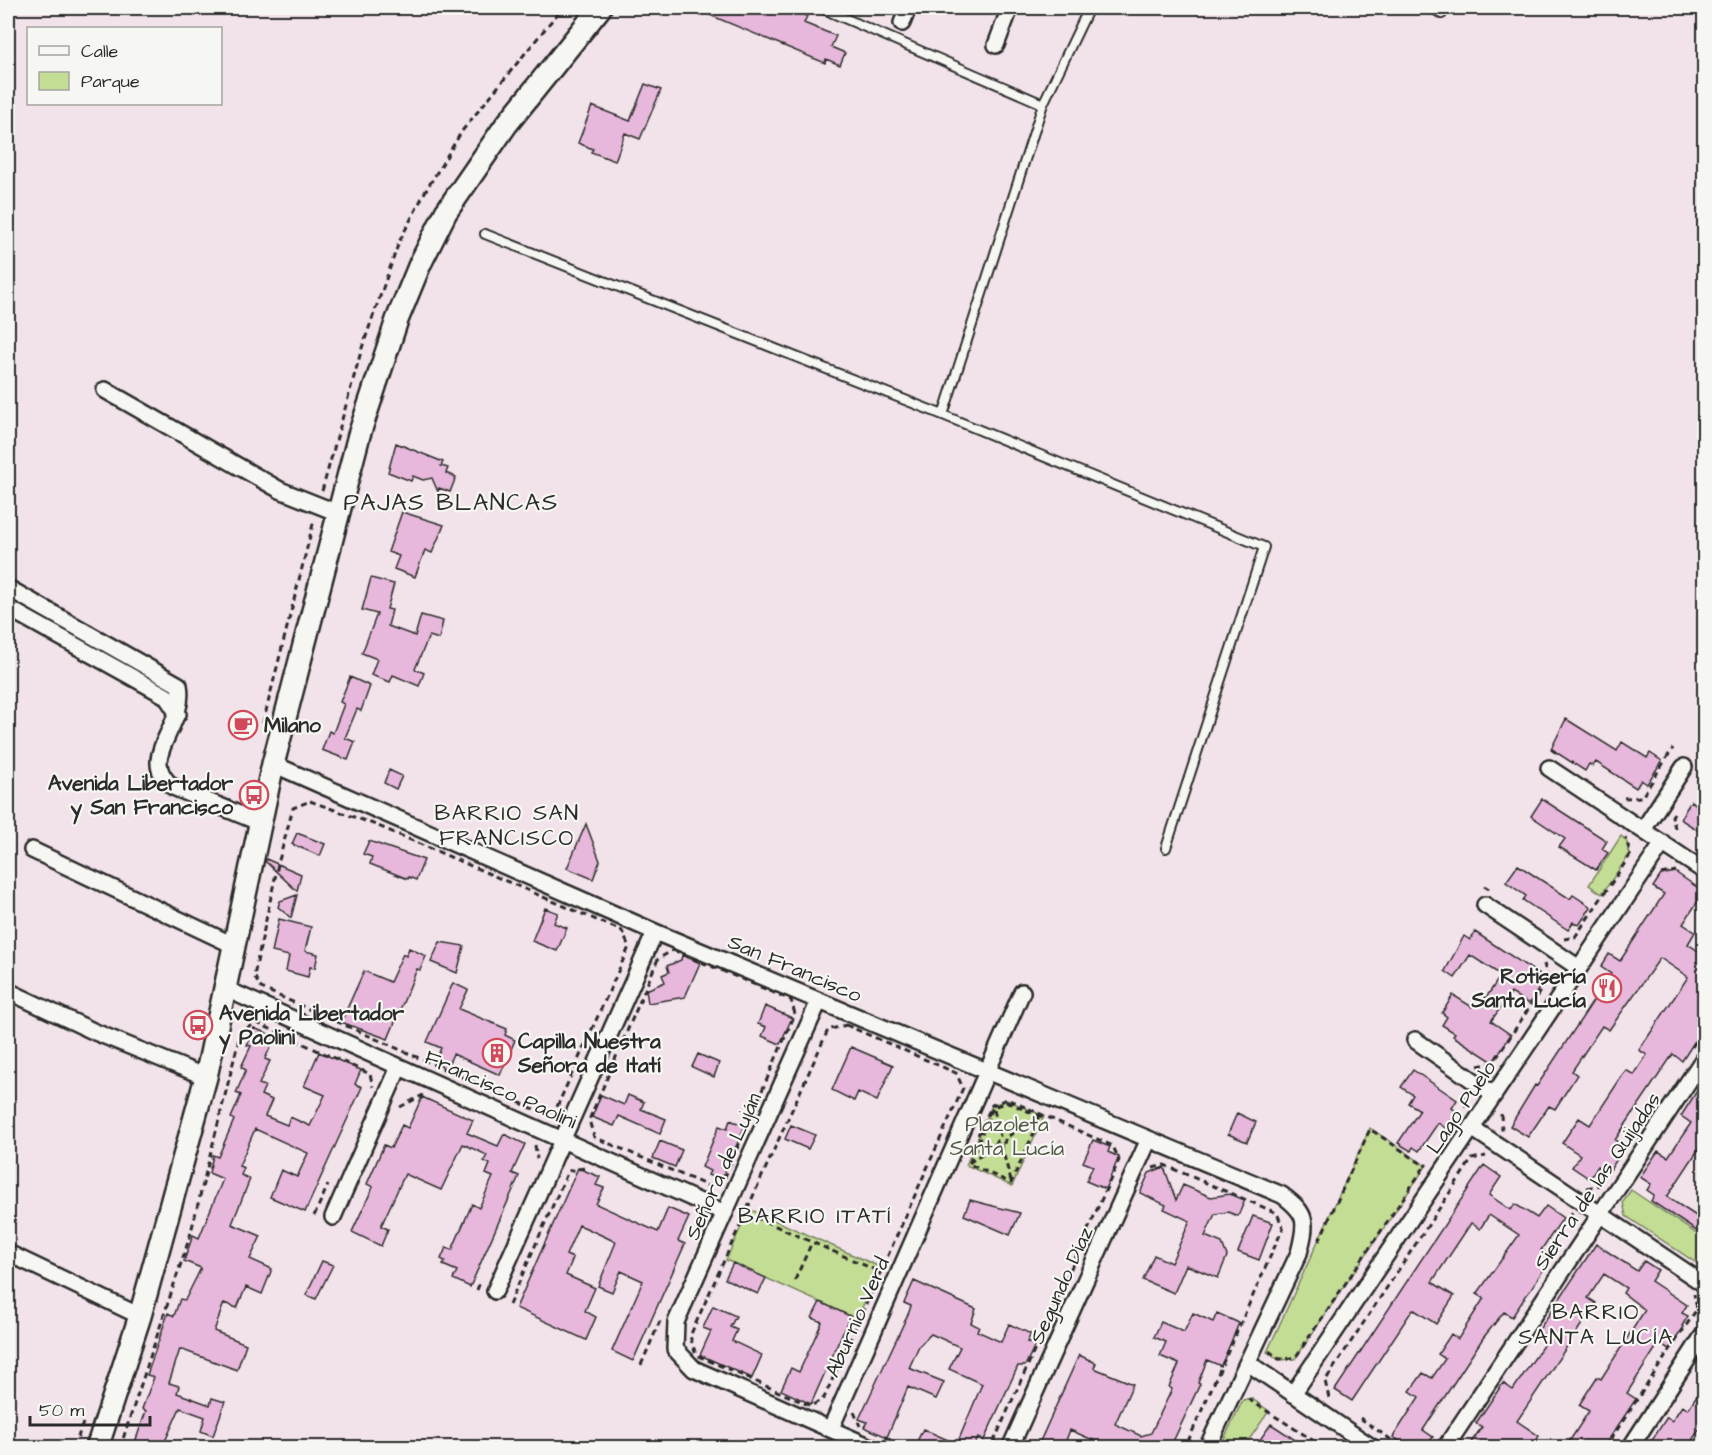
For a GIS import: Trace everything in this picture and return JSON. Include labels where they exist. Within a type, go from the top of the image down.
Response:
[{"type":"main road","points":[[97,1448],[140,1316],[206,1077],[273,764],[359,435],[397,320],[420,264],[446,212],[506,125],[600,8]]},
{"type":"street","points":[[902,23],[908,8]]},
{"type":"street","points":[[996,45],[1010,8]]},
{"type":"street","points":[[105,390],[280,490],[338,513]]},
{"type":"street","points":[[8,588],[179,684],[181,697],[178,714],[162,747],[157,766],[162,778],[174,787],[261,823]]},
{"type":"street","points":[[8,608],[166,696],[178,714]]},
{"type":"street","name":"San Francisco","points":[[273,764],[655,932],[1282,1195],[1300,1209],[1306,1229],[1299,1253],[1248,1363]]},
{"type":"street","points":[[1643,830],[1684,767]]},
{"type":"street","points":[[1549,768],[1704,871]]},
{"type":"street","name":"Lago Puelo","points":[[1293,1394],[1663,843]]},
{"type":"street","points":[[32,850],[233,945]]},
{"type":"street","points":[[1489,898],[1579,968]]},
{"type":"street","points":[[495,1291],[655,932]]},
{"type":"street","name":"Francisco Paolini","points":[[226,989],[726,1213]]},
{"type":"street","points":[[8,991],[95,1032],[206,1077]]},
{"type":"street","name":"Aburnio Verd","points":[[831,1428],[1022,992]]},
{"type":"street","name":"Señora de Luján","points":[[819,1001],[676,1322],[675,1349],[694,1369],[831,1428]]},
{"type":"street","points":[[1415,1040],[1494,1095]]},
{"type":"street","name":"Sierra de las Quijadas","points":[[1445,1448],[1704,1058]]},
{"type":"street","points":[[333,1216],[399,1067]]},
{"type":"street","points":[[1472,1128],[1600,1214],[1699,1288]]},
{"type":"street","name":"Segundo Díaz","points":[[1010,1448],[1149,1139]]},
{"type":"street","points":[[8,1253],[140,1316]]},
{"type":"street","points":[[1630,1448],[1704,1334]]},
{"type":"street","points":[[1207,1448],[1248,1363],[1373,1448]]},
{"type":"street","points":[[831,1428],[876,1441]]},
{"type":"lane","points":[[821,8],[1043,104]]},
{"type":"lane","points":[[943,415],[1043,104],[1089,8]]},
{"type":"lane","points":[[1432,8],[1442,14],[1445,8]]},
{"type":"lane","points":[[485,234],[943,415],[1264,547],[1166,848]]},
{"type":"path","points":[[1617,793],[1627,800],[1642,797],[1673,748]]},
{"type":"path","points":[[1551,749],[1560,756]]},
{"type":"path","points":[[310,801],[376,825],[622,931],[629,947],[556,1109],[541,1112],[261,988],[254,976],[278,864],[294,808],[310,801]]},
{"type":"path","points":[[1678,807],[1672,816],[1675,832],[1685,838]]},
{"type":"path","points":[[1559,940],[1575,937],[1631,854],[1628,839],[1618,833]]},
{"type":"path","points":[[1660,874],[1676,871],[1685,878]]},
{"type":"path","points":[[1484,886],[1489,898]]},
{"type":"path","points":[[673,950],[791,1000],[795,1014],[724,1179],[708,1186],[594,1137],[589,1120],[658,959],[673,950]]},
{"type":"path","points":[[1477,1066],[1493,1063],[1548,979],[1546,965],[1536,958]]},
{"type":"path","points":[[120,1448],[190,1236],[241,1031],[257,1023],[370,1074],[374,1085],[369,1096]]},
{"type":"path","points":[[846,1025],[956,1073],[963,1088],[880,1272],[824,1398],[811,1406],[696,1355],[690,1336],[828,1030],[846,1025]]},
{"type":"path","points":[[1462,1113],[1467,1104],[1464,1089]]},
{"type":"path","points":[[396,1115],[401,1105],[423,1094],[433,1099]]},
{"type":"path","points":[[963,1168],[992,1105],[1007,1099],[1113,1146],[1119,1160],[991,1448]]},
{"type":"path","points":[[969,1164],[993,1107],[1007,1102],[1041,1117]]},
{"type":"path","points":[[1502,1132],[1500,1116],[1506,1106]]},
{"type":"path","points":[[993,1107],[1000,1136],[999,1144],[1011,1182]]},
{"type":"path","points":[[969,1164],[1005,1138],[1041,1117]]},
{"type":"path","points":[[1011,1182],[1041,1117]]},
{"type":"path","points":[[1317,1246],[1370,1129],[1425,1166]]},
{"type":"path","points":[[1000,1136],[1005,1138]]},
{"type":"path","points":[[525,1140],[535,1144],[537,1159],[532,1169]]},
{"type":"path","points":[[1273,1341],[1268,1352],[1279,1359],[1295,1358],[1432,1156]]},
{"type":"path","points":[[1336,1403],[1327,1396],[1324,1381],[1472,1159],[1488,1156]]},
{"type":"path","points":[[969,1164],[1011,1182]]},
{"type":"path","points":[[1149,1170],[1164,1165],[1276,1213],[1283,1228],[1185,1448]]},
{"type":"path","points":[[509,1305],[568,1171],[581,1167],[592,1171]]},
{"type":"path","points":[[314,1216],[329,1184]]},
{"type":"path","points":[[1567,1235],[1574,1225],[1571,1211]]},
{"type":"path","points":[[746,1213],[880,1272]]},
{"type":"path","points":[[795,1280],[812,1242]]},
{"type":"path","points":[[477,1290],[482,1280]]},
{"type":"path","points":[[1605,1448],[1697,1309],[1699,1288]]},
{"type":"path","points":[[641,1365],[664,1312]]},
{"type":"path","points":[[1243,1400],[1251,1398],[1325,1448]]},
{"type":"path","points":[[854,1412],[860,1426],[870,1430]]},
{"type":"path","points":[[1356,1416],[1404,1448]]},
{"type":"path","points":[[74,1448],[83,1423]]},
{"type":"path","points":[[876,1441],[908,1448]]},
{"type":"green space","points":[[1621,836],[1626,840],[1630,854],[1602,894],[1589,885]]},
{"type":"green space","name":"Plazoleta Santa Lucía","points":[[1007,1100],[1044,1116],[1012,1186],[966,1165],[992,1105]]},
{"type":"green space","points":[[1370,1128],[1426,1166],[1295,1359],[1279,1360],[1267,1352]]},
{"type":"green space","points":[[1631,1190],[1704,1239],[1704,1268],[1626,1216],[1623,1202]]},
{"type":"green space","points":[[749,1209],[880,1267],[857,1319],[726,1260]]},
{"type":"green space","points":[[1251,1398],[1269,1411],[1244,1447],[1220,1447],[1243,1400]]},
{"type":"building","points":[[693,8],[787,8],[807,16],[804,23],[836,36],[831,47],[845,53],[840,65],[826,59],[825,63]]},
{"type":"building","points":[[645,84],[661,90],[640,139],[625,133],[615,161],[591,152],[593,149],[578,143],[592,106],[630,121]]},
{"type":"building","points":[[396,443],[443,462],[441,466],[448,468],[446,473],[456,477],[450,492],[439,488],[438,492],[432,478],[423,480],[413,476],[411,481],[388,472]]},
{"type":"building","points":[[402,512],[444,525],[432,553],[425,550],[415,577],[394,569],[399,556],[388,552]]},
{"type":"building","points":[[371,578],[394,584],[387,609],[392,610],[388,626],[415,636],[421,615],[443,621],[439,639],[429,636],[415,669],[424,673],[419,686],[393,675],[390,682],[371,675],[377,659],[362,653],[377,614],[362,610]]},
{"type":"building","points":[[350,677],[370,686],[361,711],[357,709],[345,738],[355,742],[348,760],[322,750],[329,731],[333,733],[344,704],[340,702]]},
{"type":"building","points":[[1566,719],[1617,751],[1622,742],[1647,758],[1650,753],[1662,761],[1647,784],[1641,780],[1636,788],[1596,762],[1593,766],[1589,764],[1585,771],[1551,749]]},
{"type":"building","points":[[389,770],[402,776],[396,789],[384,783]]},
{"type":"building","points":[[1542,799],[1607,841],[1602,849],[1608,853],[1596,870],[1559,847],[1565,839],[1531,816]]},
{"type":"building","points":[[1691,801],[1704,810],[1704,834],[1680,819]]},
{"type":"building","points":[[586,824],[600,861],[593,879],[567,868]]},
{"type":"building","points":[[297,833],[325,844],[320,856],[292,844]]},
{"type":"building","points":[[369,841],[424,860],[416,880],[370,864],[372,857],[363,854]]},
{"type":"building","points":[[266,859],[301,874],[297,891],[265,861]]},
{"type":"building","points":[[1518,865],[1570,899],[1573,895],[1591,907],[1579,925],[1573,922],[1568,930],[1523,900],[1526,896],[1506,882]]},
{"type":"building","points":[[1675,872],[1704,892],[1683,924],[1695,932],[1688,944],[1704,955],[1704,1006],[1696,1019],[1704,1027],[1682,1061],[1673,1054],[1615,1140],[1625,1147],[1608,1173],[1598,1166],[1590,1179],[1572,1167],[1580,1155],[1562,1143],[1579,1118],[1590,1125],[1626,1070],[1634,1075],[1647,1055],[1639,1050],[1688,977],[1660,958],[1609,1030],[1602,1026],[1572,1071],[1577,1075],[1555,1109],[1549,1106],[1528,1137],[1510,1126],[1535,1085],[1537,1086],[1611,974],[1601,967],[1609,954],[1620,961],[1664,894],[1653,887],[1661,875]]},
{"type":"building","points":[[297,895],[291,918],[278,907],[280,901]]},
{"type":"building","points":[[545,908],[558,913],[554,923],[567,928],[557,951],[532,941]]},
{"type":"building","points":[[279,919],[311,927],[305,951],[318,954],[315,968],[310,967],[308,977],[286,971],[289,956],[272,952]]},
{"type":"building","points":[[1475,932],[1540,975],[1534,983],[1540,987],[1529,1004],[1511,993],[1491,1021],[1511,1035],[1493,1062],[1453,1036],[1455,1033],[1442,1025],[1447,1017],[1442,1013],[1453,995],[1472,1007],[1480,994],[1486,998],[1501,975],[1470,955],[1455,978],[1445,971],[1464,936],[1470,940]]},
{"type":"building","points":[[440,942],[464,946],[457,973],[431,962]]},
{"type":"building","points":[[409,948],[426,956],[420,970],[417,969],[388,1039],[341,1022],[364,971],[390,982],[403,954],[406,956]]},
{"type":"building","points":[[682,955],[700,963],[685,997],[648,1003],[646,990],[665,982],[662,975],[669,972],[667,966],[681,960]]},
{"type":"building","points":[[453,983],[468,990],[459,1009],[507,1029],[505,1035],[515,1040],[500,1075],[453,1054],[446,1069],[435,1063],[441,1048],[427,1042]]},
{"type":"building","points":[[765,1006],[792,1018],[780,1044],[762,1036],[766,1027],[758,1024]]},
{"type":"building","points":[[254,1028],[275,1037],[265,1059],[270,1061],[259,1084],[265,1086],[261,1095],[272,1100],[265,1116],[287,1125],[290,1117],[310,1126],[325,1095],[304,1086],[319,1052],[361,1070],[355,1084],[362,1087],[305,1212],[270,1197],[281,1170],[297,1177],[308,1153],[255,1129],[239,1166],[244,1168],[241,1175],[250,1179],[232,1224],[261,1236],[250,1259],[272,1269],[262,1294],[246,1287],[237,1308],[224,1303],[214,1331],[246,1344],[237,1370],[180,1349],[169,1383],[179,1386],[177,1393],[210,1405],[212,1398],[225,1402],[213,1436],[201,1431],[205,1417],[180,1408],[162,1448],[133,1448],[146,1411],[142,1409],[154,1377],[147,1375],[168,1313],[174,1316],[180,1299],[185,1300],[201,1268],[184,1261],[193,1235],[199,1238],[223,1179],[209,1173],[213,1155],[218,1157],[234,1120],[231,1118],[241,1095],[236,1093],[246,1070],[241,1067],[251,1046],[247,1045]]},
{"type":"building","points":[[851,1047],[893,1065],[877,1101],[858,1092],[854,1101],[832,1090]]},
{"type":"building","points":[[698,1054],[719,1063],[714,1077],[692,1067]]},
{"type":"building","points":[[1413,1070],[1457,1100],[1452,1108],[1457,1112],[1447,1129],[1438,1123],[1419,1151],[1413,1147],[1411,1151],[1398,1143],[1420,1110],[1408,1103],[1413,1095],[1401,1087]]},
{"type":"building","points":[[1704,1080],[1704,1141],[1667,1197],[1704,1221],[1704,1236],[1651,1201],[1654,1195],[1647,1190],[1651,1184],[1640,1177],[1658,1151],[1668,1157],[1691,1123],[1681,1116]]},
{"type":"building","points":[[601,1095],[624,1105],[628,1095],[644,1102],[641,1109],[666,1119],[660,1134],[619,1116],[614,1126],[592,1117]]},
{"type":"building","points":[[422,1097],[473,1120],[467,1133],[498,1146],[504,1134],[525,1144],[512,1173],[519,1176],[470,1287],[453,1279],[457,1271],[443,1265],[445,1261],[441,1259],[446,1248],[452,1250],[472,1204],[479,1208],[493,1177],[486,1174],[490,1164],[484,1161],[487,1155],[463,1144],[441,1190],[405,1174],[381,1226],[388,1229],[381,1246],[352,1232],[373,1187],[367,1184],[384,1145],[391,1148],[402,1125],[408,1128]]},
{"type":"building","points":[[1237,1113],[1256,1122],[1247,1142],[1228,1134]]},
{"type":"building","points":[[730,1120],[745,1126],[723,1176],[718,1179],[708,1175],[710,1171],[702,1167],[719,1126],[727,1129]]},
{"type":"building","points":[[791,1125],[815,1135],[808,1149],[785,1139]]},
{"type":"building","points":[[1093,1140],[1110,1147],[1108,1152],[1119,1157],[1105,1189],[1086,1181],[1093,1166],[1083,1162]]},
{"type":"building","points":[[660,1141],[682,1150],[675,1167],[653,1158]]},
{"type":"building","points":[[1484,1165],[1501,1177],[1489,1195],[1511,1210],[1515,1204],[1537,1218],[1546,1206],[1563,1218],[1541,1250],[1552,1257],[1512,1317],[1504,1312],[1483,1338],[1423,1430],[1433,1437],[1426,1448],[1400,1448],[1403,1443],[1393,1437],[1419,1397],[1410,1391],[1423,1373],[1432,1378],[1445,1359],[1438,1354],[1451,1334],[1458,1339],[1484,1298],[1477,1294],[1519,1235],[1489,1215],[1480,1229],[1471,1223],[1432,1282],[1454,1296],[1436,1324],[1413,1309],[1352,1401],[1335,1390]]},
{"type":"building","points":[[1164,1167],[1176,1200],[1183,1185],[1211,1197],[1230,1194],[1245,1200],[1238,1216],[1228,1212],[1215,1214],[1205,1236],[1222,1243],[1227,1256],[1218,1278],[1186,1265],[1174,1293],[1143,1280],[1154,1255],[1171,1263],[1190,1221],[1164,1209],[1166,1205],[1140,1193],[1149,1173]]},
{"type":"building","points":[[578,1168],[600,1177],[596,1185],[604,1188],[596,1204],[658,1232],[668,1208],[689,1217],[678,1241],[685,1244],[633,1361],[612,1351],[643,1281],[621,1271],[612,1292],[598,1286],[616,1242],[586,1228],[579,1225],[566,1255],[573,1258],[566,1275],[595,1288],[585,1311],[596,1317],[586,1340],[516,1308]]},
{"type":"building","points":[[970,1200],[1020,1213],[1010,1235],[964,1215]]},
{"type":"building","points":[[1253,1216],[1273,1223],[1259,1260],[1238,1252]]},
{"type":"building","points":[[1596,1244],[1637,1271],[1644,1261],[1658,1270],[1651,1281],[1687,1305],[1682,1313],[1688,1316],[1682,1326],[1684,1327],[1669,1349],[1659,1343],[1627,1393],[1636,1399],[1603,1448],[1565,1448],[1589,1411],[1579,1405],[1597,1377],[1601,1379],[1645,1310],[1623,1293],[1626,1288],[1604,1274],[1588,1298],[1596,1303],[1517,1421],[1539,1436],[1532,1448],[1467,1448],[1482,1427],[1476,1423],[1503,1383],[1513,1390],[1548,1338],[1538,1331]]},
{"type":"building","points":[[322,1261],[333,1265],[316,1299],[306,1295]]},
{"type":"building","points":[[733,1263],[766,1278],[758,1294],[725,1279]]},
{"type":"building","points":[[914,1281],[976,1309],[971,1323],[979,1327],[977,1331],[1001,1342],[1009,1324],[1031,1334],[1027,1342],[1035,1345],[1025,1366],[1018,1366],[984,1440],[978,1438],[973,1448],[914,1448],[923,1429],[957,1444],[982,1384],[949,1369],[960,1347],[931,1334],[919,1346],[909,1368],[944,1382],[936,1399],[908,1387],[887,1437],[864,1427],[867,1422],[859,1419],[909,1312],[911,1306],[904,1303]]},
{"type":"building","points":[[820,1302],[850,1316],[811,1404],[781,1390],[791,1368],[799,1372],[822,1322],[812,1318]]},
{"type":"building","points":[[713,1306],[736,1316],[730,1327],[737,1330],[732,1341],[762,1355],[752,1378],[700,1355],[711,1331],[703,1328]]},
{"type":"building","points":[[1193,1313],[1213,1322],[1217,1313],[1239,1323],[1221,1366],[1207,1360],[1198,1383],[1200,1384],[1170,1448],[1092,1448],[1095,1441],[1070,1430],[1063,1448],[1037,1448],[1079,1355],[1096,1363],[1094,1368],[1133,1384],[1115,1424],[1141,1436],[1151,1433],[1172,1389],[1169,1387],[1179,1364],[1160,1356],[1166,1342],[1154,1337],[1161,1322],[1184,1332]]},
{"type":"building","points":[[1704,1384],[1704,1422],[1687,1448],[1647,1448],[1667,1417],[1672,1421],[1682,1406],[1688,1409]]},
{"type":"building","points":[[1271,1424],[1306,1448],[1269,1448],[1259,1441]]},
{"type":"place","name":"Milano","points":[[243,725]]},
{"type":"place","name":"Avenida Libertador y San Francisco","points":[[254,795]]},
{"type":"place","name":"Rotisería Santa Lucía","points":[[1607,988]]},
{"type":"place","name":"Avenida Libertador y Paolini","points":[[198,1025]]},
{"type":"place","name":"Capilla Nuestra Señora de Itatí","points":[[497,1053]]},
{"type":"district","name":"PAJAS BLANCAS","points":[[451,502]]},
{"type":"district","name":"BARRIO SAN FRANCISCO","points":[[507,824]]},
{"type":"district","name":"BARRIO ITATÍ","points":[[815,1215]]},
{"type":"district","name":"BARRIO SANTA LUCÍA","points":[[1596,1324]]}]
